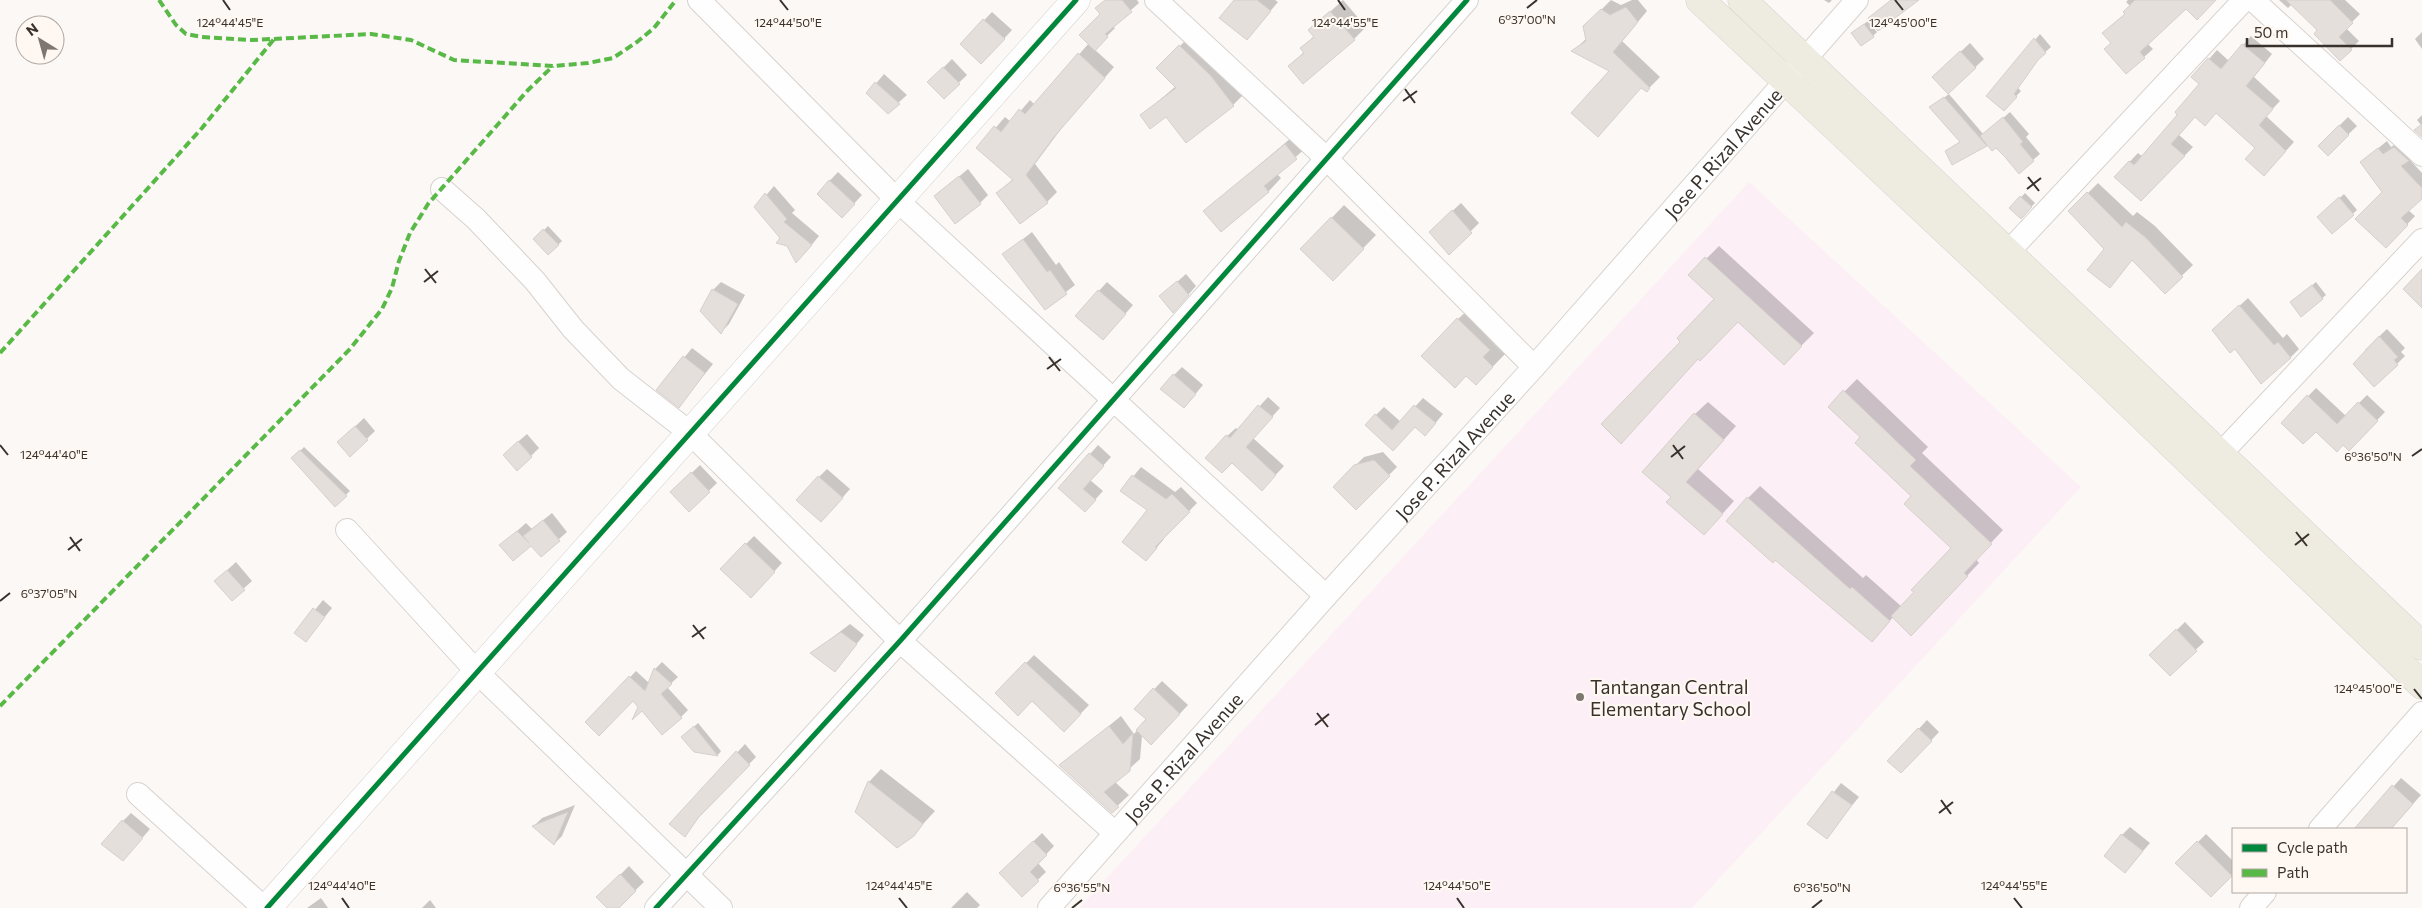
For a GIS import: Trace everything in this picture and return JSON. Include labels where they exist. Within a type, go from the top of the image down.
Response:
[{"type":"highway","points":[[1700,0],[2091,367],[2210,464],[2313,540],[2422,646]]},
{"type":"highway","points":[[1742,0],[2008,252],[2210,464],[2294,560],[2422,685]]},
{"type":"street","points":[[699,0],[898,201],[1326,596]]},
{"type":"street","points":[[138,794],[266,908],[1076,0]]},
{"type":"street","points":[[1156,0],[1326,158],[1534,367]]},
{"type":"street","points":[[656,908],[900,642],[1467,0]]},
{"type":"street","name":"Jose P. Rizal Avenue","points":[[1049,908],[1326,596],[1534,367],[1857,0]]},
{"type":"street","points":[[1989,272],[2244,0]]},
{"type":"street","points":[[2253,0],[2422,155]]},
{"type":"street","points":[[442,189],[476,219],[535,282],[573,329],[621,378],[689,432],[900,642],[1115,833]]},
{"type":"street","points":[[2210,464],[2422,240]]},
{"type":"street","points":[[347,530],[477,672],[721,908]]},
{"type":"street","points":[[2321,828],[2422,713]]},
{"type":"street","points":[[2250,908],[2264,893]]},
{"type":"shaded area","name":"Tantangan Central Elementary School","points":[[1749,182],[2081,487],[1692,908],[1079,908]]},
{"type":"building","points":[[1105,0],[1122,0],[1132,12],[1105,34],[1108,37],[1095,51],[1079,35],[1100,14],[1095,8]]},
{"type":"building","points":[[1234,0],[1257,0],[1271,11],[1247,40],[1219,18]]},
{"type":"building","points":[[1891,0],[1919,0],[1878,31],[1868,18]]},
{"type":"building","points":[[2135,0],[2216,0],[2197,20],[2186,9],[2140,52],[2145,58],[2126,74],[2104,49],[2111,43],[2102,33],[2125,14],[2123,12]]},
{"type":"building","points":[[2286,0],[2330,0],[2353,23],[2339,37],[2352,50],[2340,61],[2314,34],[2317,30]]},
{"type":"building","points":[[1626,7],[1638,22],[1613,52],[1650,88],[1647,92],[1641,88],[1598,137],[1571,113],[1609,71],[1571,51],[1586,41],[1583,26],[1601,9],[1610,15]]},
{"type":"building","points":[[1330,11],[1355,40],[1303,84],[1288,66],[1304,53],[1300,48],[1314,37],[1308,30]]},
{"type":"building","points":[[983,19],[1005,39],[981,64],[960,44]]},
{"type":"building","points":[[1864,24],[1874,37],[1861,46],[1851,33]]},
{"type":"building","points":[[2034,38],[2046,53],[2038,60],[2014,94],[2017,97],[2004,111],[1986,96]]},
{"type":"building","points":[[2242,44],[2265,63],[2246,86],[2273,109],[2259,125],[2286,151],[2264,176],[2245,159],[2255,148],[2216,113],[2205,126],[2195,117],[2171,144],[2185,156],[2141,201],[2114,177],[2129,161],[2134,165],[2177,115],[2175,112],[2199,84],[2191,77],[2208,58],[2221,69]]},
{"type":"building","points":[[1179,45],[1211,76],[1234,106],[1186,143],[1166,117],[1150,129],[1140,115],[1176,88],[1156,68]]},
{"type":"building","points":[[1960,51],[1976,68],[1948,94],[1932,77]]},
{"type":"building","points":[[1078,53],[1105,78],[1054,137],[1026,175],[1048,203],[1020,224],[996,193],[1013,180],[976,148],[994,126],[1001,132],[1019,109],[1025,114]]},
{"type":"building","points":[[943,67],[960,84],[944,99],[927,82]]},
{"type":"building","points":[[875,82],[900,104],[888,114],[866,93]]},
{"type":"building","points":[[1944,97],[1987,146],[1952,165],[1945,151],[1960,142],[1929,107]]},
{"type":"building","points":[[2003,117],[2023,142],[2020,144],[2034,161],[2019,174],[1996,148],[1992,151],[1980,136]]},
{"type":"building","points":[[2422,124],[2422,137],[2414,130]]},
{"type":"building","points":[[2339,125],[2349,135],[2328,156],[2318,146]]},
{"type":"building","points":[[1285,144],[1297,159],[1264,186],[1269,192],[1221,232],[1203,211]]},
{"type":"building","points":[[2394,147],[2409,161],[2401,166],[2422,188],[2422,199],[2401,218],[2408,225],[2386,248],[2355,219],[2382,192],[2360,162],[2378,148],[2383,154]]},
{"type":"building","points":[[959,176],[981,204],[955,224],[934,196]]},
{"type":"building","points":[[829,180],[855,204],[842,218],[817,194]]},
{"type":"building","points":[[2087,192],[2122,227],[2126,222],[2145,237],[2183,277],[2165,294],[2132,260],[2110,288],[2087,270],[2104,249],[2068,211]]},
{"type":"building","points":[[765,193],[787,219],[784,222],[812,245],[796,263],[787,246],[776,243],[780,238],[754,207]]},
{"type":"building","points":[[2020,196],[2032,207],[2021,219],[2009,208]]},
{"type":"building","points":[[2339,197],[2354,215],[2332,234],[2317,217]]},
{"type":"building","points":[[1452,210],[1472,233],[1449,255],[1429,232]]},
{"type":"building","points":[[1331,217],[1364,249],[1333,281],[1300,249]]},
{"type":"building","points":[[543,229],[559,245],[548,255],[533,239]]},
{"type":"building","points":[[1023,239],[1047,272],[1050,270],[1067,294],[1045,310],[1002,254]]},
{"type":"building","points":[[1705,257],[1802,346],[1784,365],[1738,322],[1700,361],[1698,359],[1621,444],[1601,424],[1680,342],[1677,338],[1714,299],[1688,275]]},
{"type":"building","points":[[2422,269],[2422,308],[2403,289]]},
{"type":"building","points":[[1177,281],[1189,295],[1173,313],[1159,296]]},
{"type":"building","points":[[2312,285],[2323,299],[2301,317],[2290,302]]},
{"type":"building","points":[[712,289],[738,304],[721,334],[700,311]]},
{"type":"building","points":[[1098,290],[1126,314],[1103,340],[1075,316]]},
{"type":"building","points":[[2239,305],[2274,345],[2278,342],[2291,358],[2261,384],[2235,349],[2230,353],[2212,330]]},
{"type":"building","points":[[1457,318],[1490,350],[1483,357],[1493,367],[1476,385],[1466,376],[1455,388],[1421,356]]},
{"type":"building","points":[[2379,336],[2398,357],[2394,360],[2398,365],[2374,387],[2353,364]]},
{"type":"building","points":[[683,356],[705,373],[679,408],[656,390]]},
{"type":"building","points":[[1173,374],[1196,394],[1184,408],[1160,389]]},
{"type":"building","points":[[1843,390],[1916,460],[1910,466],[1992,544],[1964,573],[1968,576],[1911,636],[1891,616],[1914,592],[1911,590],[1951,548],[1904,504],[1911,496],[1855,443],[1860,437],[1828,407]]},
{"type":"building","points":[[2307,395],[2337,424],[2358,402],[2378,421],[2349,451],[2343,445],[2337,452],[2316,432],[2303,444],[2281,423]]},
{"type":"building","points":[[1258,405],[1273,417],[1246,447],[1276,475],[1262,491],[1232,463],[1222,473],[1205,458],[1226,435],[1230,438]]},
{"type":"building","points":[[1414,405],[1436,423],[1425,436],[1415,427],[1393,451],[1365,425],[1375,414],[1392,430]]},
{"type":"building","points":[[1694,413],[1724,440],[1686,482],[1723,514],[1704,535],[1666,502],[1671,497],[1642,472]]},
{"type":"building","points":[[355,426],[368,440],[350,457],[337,442]]},
{"type":"building","points":[[518,441],[532,457],[517,471],[503,455]]},
{"type":"building","points":[[300,450],[347,496],[335,507],[291,458]]},
{"type":"building","points":[[1089,453],[1104,466],[1083,489],[1096,500],[1085,512],[1058,488]]},
{"type":"building","points":[[1374,460],[1390,476],[1356,510],[1333,487],[1354,465]]},
{"type":"building","points":[[691,472],[710,492],[689,512],[670,492]]},
{"type":"building","points":[[1132,475],[1166,499],[1172,494],[1190,512],[1155,547],[1157,548],[1146,561],[1122,542],[1147,510],[1120,491]]},
{"type":"building","points":[[818,476],[843,498],[821,522],[796,500]]},
{"type":"building","points":[[1747,497],[1850,589],[1852,587],[1890,621],[1872,642],[1775,560],[1773,563],[1726,521]]},
{"type":"building","points":[[543,520],[560,541],[541,557],[531,546],[513,561],[499,545],[517,531],[529,543],[523,536]]},
{"type":"building","points":[[745,543],[775,572],[751,598],[720,569]]},
{"type":"building","points":[[227,570],[245,590],[232,601],[214,581]]},
{"type":"building","points":[[313,608],[325,617],[306,642],[294,633]]},
{"type":"building","points":[[2176,629],[2197,651],[2170,676],[2149,655]]},
{"type":"building","points":[[841,632],[857,644],[835,672],[810,653]]},
{"type":"building","points":[[1025,662],[1081,714],[1064,732],[1032,701],[1018,716],[995,693]]},
{"type":"building","points":[[654,668],[672,684],[661,694],[682,718],[662,735],[642,711],[632,720],[638,707],[633,701],[599,736],[585,722],[629,676],[645,691]]},
{"type":"building","points":[[1153,688],[1180,714],[1151,745],[1136,730],[1146,719],[1134,709]]},
{"type":"building","points":[[694,726],[718,756],[694,752],[681,737]]},
{"type":"building","points":[[1109,726],[1123,744],[1133,733],[1130,771],[1104,792],[1119,807],[1112,813],[1059,765]]},
{"type":"building","points":[[1918,728],[1932,741],[1901,773],[1887,761]]},
{"type":"building","points":[[736,751],[750,765],[698,818],[685,837],[669,824]]},
{"type":"building","points":[[868,781],[923,824],[914,836],[897,848],[855,812]]},
{"type":"building","points":[[2392,785],[2413,804],[2392,828],[2355,828]]},
{"type":"building","points":[[1832,791],[1852,805],[1827,839],[1807,824]]},
{"type":"building","points":[[568,812],[554,845],[532,826]]},
{"type":"building","points":[[122,820],[143,838],[123,861],[101,844]]},
{"type":"building","points":[[2121,834],[2143,851],[2125,873],[2104,856]]},
{"type":"building","points":[[1033,841],[1047,855],[1030,872],[1039,881],[1022,897],[999,873]]},
{"type":"building","points":[[2197,841],[2232,876],[2211,897],[2175,863]]},
{"type":"building","points":[[620,874],[636,891],[619,908],[607,908],[596,897]]},
{"type":"marked path","points":[[159,0],[176,25],[186,34],[202,37],[252,40],[371,34],[411,40],[454,60],[553,66],[588,63],[613,58],[654,28],[676,0]]},
{"type":"marked path","points":[[0,353],[202,128],[274,39]]},
{"type":"marked path","points":[[0,706],[350,349],[382,309],[392,288],[399,261],[410,233],[428,204],[528,90],[553,66]]},
{"type":"cycle path","points":[[267,908],[1076,0]]},
{"type":"cycle path","points":[[656,908],[900,641],[1467,0]]},
{"type":"place","name":"Tantangan Central Elementary School","points":[[1580,697]]}]
